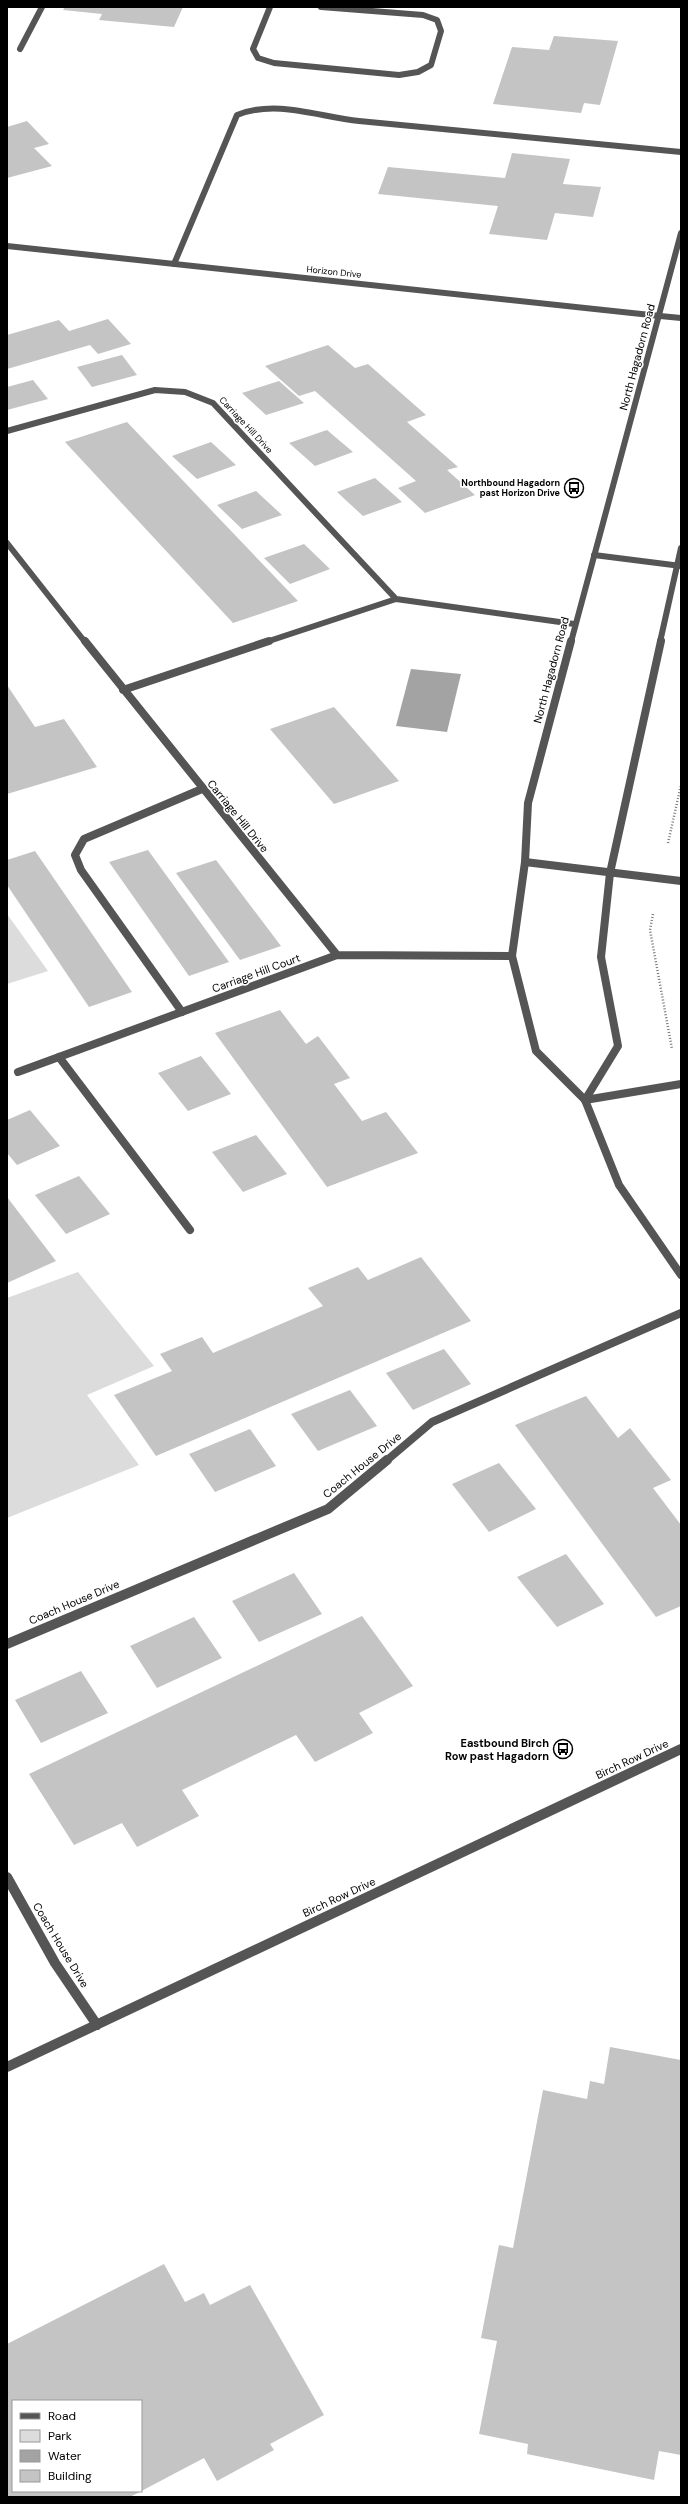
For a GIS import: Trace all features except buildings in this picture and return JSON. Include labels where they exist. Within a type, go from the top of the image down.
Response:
[{"type":"street","points":[[20,49],[42,7]]},
{"type":"street","points":[[270,7],[253,49],[258,58],[274,62],[399,75],[418,72],[431,65],[441,31],[437,20],[423,16],[321,7]]},
{"type":"street","points":[[174,264],[194,213],[237,115],[246,110],[258,108],[320,114],[346,120],[681,152]]},
{"type":"street","name":"North Hagadorn Road","points":[[681,233],[660,316],[574,624],[528,803],[526,862],[512,956],[536,1051],[585,1100],[619,1185],[681,1274]]},
{"type":"street","name":"Horizon Drive","points":[[7,246],[681,318]]},
{"type":"street","name":"Carriage Hill Drive","points":[[7,431],[155,390],[176,389],[197,394],[213,403],[396,599]]},
{"type":"street","name":"Carriage Hill Drive","points":[[7,543],[122,690],[337,955]]},
{"type":"street","points":[[585,1100],[618,1046],[601,957],[610,873],[679,566],[681,548]]},
{"type":"street","points":[[594,555],[679,566]]},
{"type":"street","points":[[122,690],[396,599],[574,624]]},
{"type":"street","points":[[182,1012],[81,870],[75,854],[84,839],[202,789]]},
{"type":"street","points":[[526,862],[681,881]]},
{"type":"street","name":"Carriage Hill Court","points":[[18,1072],[337,955],[512,956]]},
{"type":"street","points":[[59,1057],[190,1230]]},
{"type":"street","points":[[585,1100],[680,1084]]},
{"type":"street","name":"Coach House Drive","points":[[7,1644],[328,1508],[432,1422],[681,1313]]},
{"type":"street","name":"Birch Row Drive","points":[[7,2067],[681,1749]]},
{"type":"street","name":"Coach House Drive","points":[[7,1877],[55,1963],[97,2025]]},
{"type":"path","points":[[680,1084],[650,930],[659,878],[681,785]]},
{"type":"green space","points":[[7,914],[48,971],[7,984]]},
{"type":"green space","points":[[78,1272],[154,1366],[87,1395],[139,1465],[7,1518],[7,1298]]},
{"type":"water","points":[[411,669],[461,674],[447,732],[396,726]]},
{"type":"place","name":"Northbound Hagadorn past Horizon Drive","points":[[574,488]]},
{"type":"place","name":"Eastbound Birch Row past Hagadorn","points":[[563,1749]]}]
